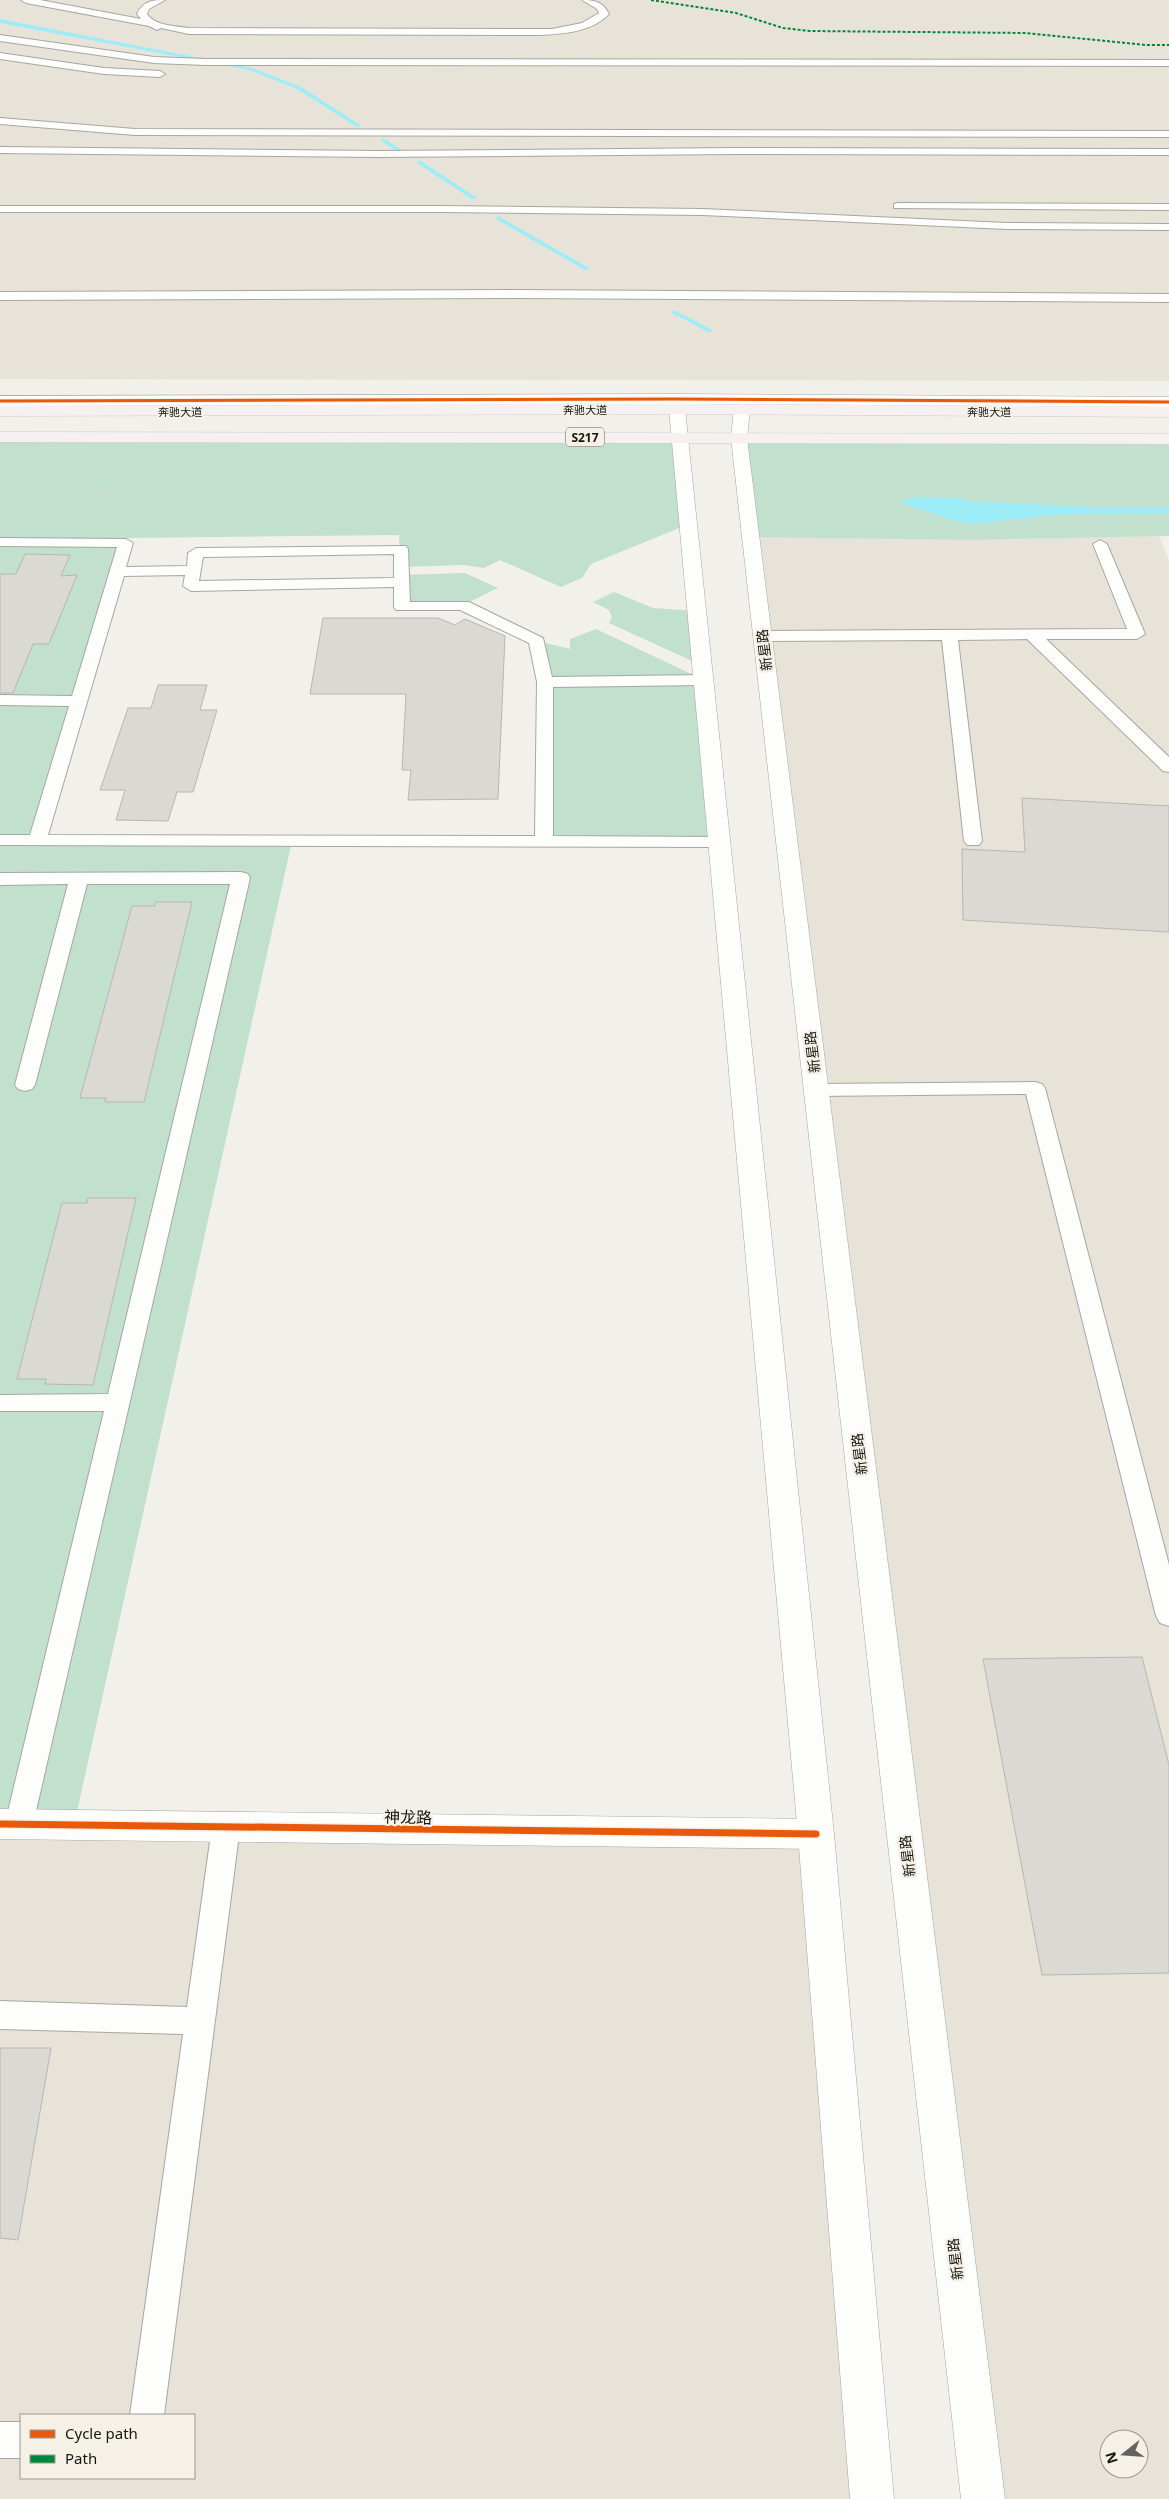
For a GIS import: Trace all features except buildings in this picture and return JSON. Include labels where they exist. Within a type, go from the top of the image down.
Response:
[{"type":"main road","points":[[0,401],[775,405],[1169,402]]},
{"type":"main road","name":"奔驰大道","points":[[0,437],[531,437],[679,423],[740,423],[775,405],[1169,412]]},
{"type":"main road","name":"奔驰大道","points":[[0,411],[740,423],[952,438],[1169,438]]},
{"type":"main road","points":[[679,423],[816,1834],[872,2499]]},
{"type":"main road","name":"新星路","points":[[740,423],[749,519],[983,2499]]},
{"type":"main road","name":"神龙路","points":[[10,1824],[816,1834]]},
{"type":"lane","points":[[26,0],[157,27],[189,31],[246,32],[552,32],[596,21],[604,14],[601,7],[587,0]]},
{"type":"lane","points":[[157,27],[146,20],[142,14],[145,7],[160,0]]},
{"type":"lane","points":[[0,38],[144,59],[205,62],[1169,64]]},
{"type":"lane","points":[[274,63],[466,52],[1169,52]]},
{"type":"lane","points":[[0,56],[104,71],[168,75]]},
{"type":"lane","points":[[0,121],[135,132],[346,134],[1169,134]]},
{"type":"lane","points":[[0,150],[377,154],[1169,152]]},
{"type":"lane","points":[[0,202],[829,206]]},
{"type":"lane","points":[[889,206],[1169,207]]},
{"type":"lane","points":[[0,209],[442,209],[702,212],[1007,226],[1169,226]]},
{"type":"lane","points":[[308,282],[813,283]]},
{"type":"lane","points":[[0,296],[526,294],[1169,298]]},
{"type":"lane","points":[[0,542],[126,543],[37,840]]},
{"type":"lane","points":[[763,636],[1137,634],[1100,544]]},
{"type":"lane","points":[[401,582],[191,586],[196,553],[401,549],[402,607],[464,605],[537,641],[545,682],[544,841]]},
{"type":"lane","points":[[117,572],[193,570]]},
{"type":"lane","points":[[1031,634],[1169,767]]},
{"type":"lane","points":[[949,635],[973,841]]},
{"type":"lane","points":[[545,682],[704,680]]},
{"type":"lane","points":[[0,700],[78,701]]},
{"type":"lane","points":[[0,840],[720,842]]},
{"type":"lane","points":[[0,879],[241,878],[118,1402],[10,1824]]},
{"type":"lane","points":[[25,1085],[79,879]]},
{"type":"lane","points":[[816,1090],[1035,1088],[1169,1616]]},
{"type":"lane","points":[[0,1403],[118,1402]]},
{"type":"lane","points":[[147,2414],[226,1827]]},
{"type":"lane","points":[[0,2015],[200,2021]]},
{"type":"lane","points":[[0,2440],[20,2440]]},
{"type":"path","points":[[26,515],[71,507],[109,493],[168,466],[196,437]]},
{"type":"path","points":[[0,485],[138,497],[257,502],[370,500],[481,487],[525,477],[531,437]]},
{"type":"path","points":[[952,438],[1043,491],[1095,494],[1169,494]]},
{"type":"path","points":[[412,527],[429,524],[450,516],[470,504],[481,487]]},
{"type":"path","points":[[253,513],[257,502]]},
{"type":"path","points":[[140,522],[253,513],[285,515],[307,523]]},
{"type":"path","points":[[749,519],[904,516],[924,525],[952,531],[984,534],[1088,524]]},
{"type":"path","points":[[1115,524],[1169,524]]},
{"type":"shaded area","points":[[0,0],[1169,0],[1169,381],[0,379]]},
{"type":"shaded area","points":[[1159,536],[1169,561],[1169,2499],[983,2499],[751,537],[969,540]]},
{"type":"shaded area","points":[[0,1824],[816,1834],[872,2499],[0,2499]]},
{"type":"green space","points":[[0,437],[680,437],[689,524],[591,564],[582,578],[561,587],[500,560],[484,568],[464,565],[401,567],[399,535],[127,538],[37,840],[292,841],[74,1825],[0,1824]]},
{"type":"green space","points":[[739,438],[1169,439],[1169,536],[969,540],[751,537]]},
{"type":"green space","points":[[465,573],[498,588],[463,605],[402,607],[401,575]]},
{"type":"green space","points":[[614,592],[653,608],[697,611],[703,666],[609,623],[612,617],[609,610],[593,602]]},
{"type":"green space","points":[[596,629],[704,680],[720,842],[544,841],[537,641],[570,649],[570,639]]},
{"type":"water","points":[[915,497],[964,498],[965,501],[1089,507],[1169,507],[1169,513],[1063,514],[974,524],[956,521],[899,502]]},
{"type":"waterway","points":[[0,21],[250,69],[299,88],[359,126]]},
{"type":"waterway","points":[[383,140],[399,150]]},
{"type":"waterway","points":[[419,162],[474,198]]},
{"type":"waterway","points":[[498,218],[587,269]]},
{"type":"waterway","points":[[674,312],[710,331]]},
{"type":"marked path","points":[[651,0],[736,13],[783,28],[810,31],[1026,33],[1146,45],[1169,45]]},
{"type":"cycle path","points":[[0,401],[674,399],[1169,402]]},
{"type":"cycle path","points":[[0,1824],[816,1834]]}]
